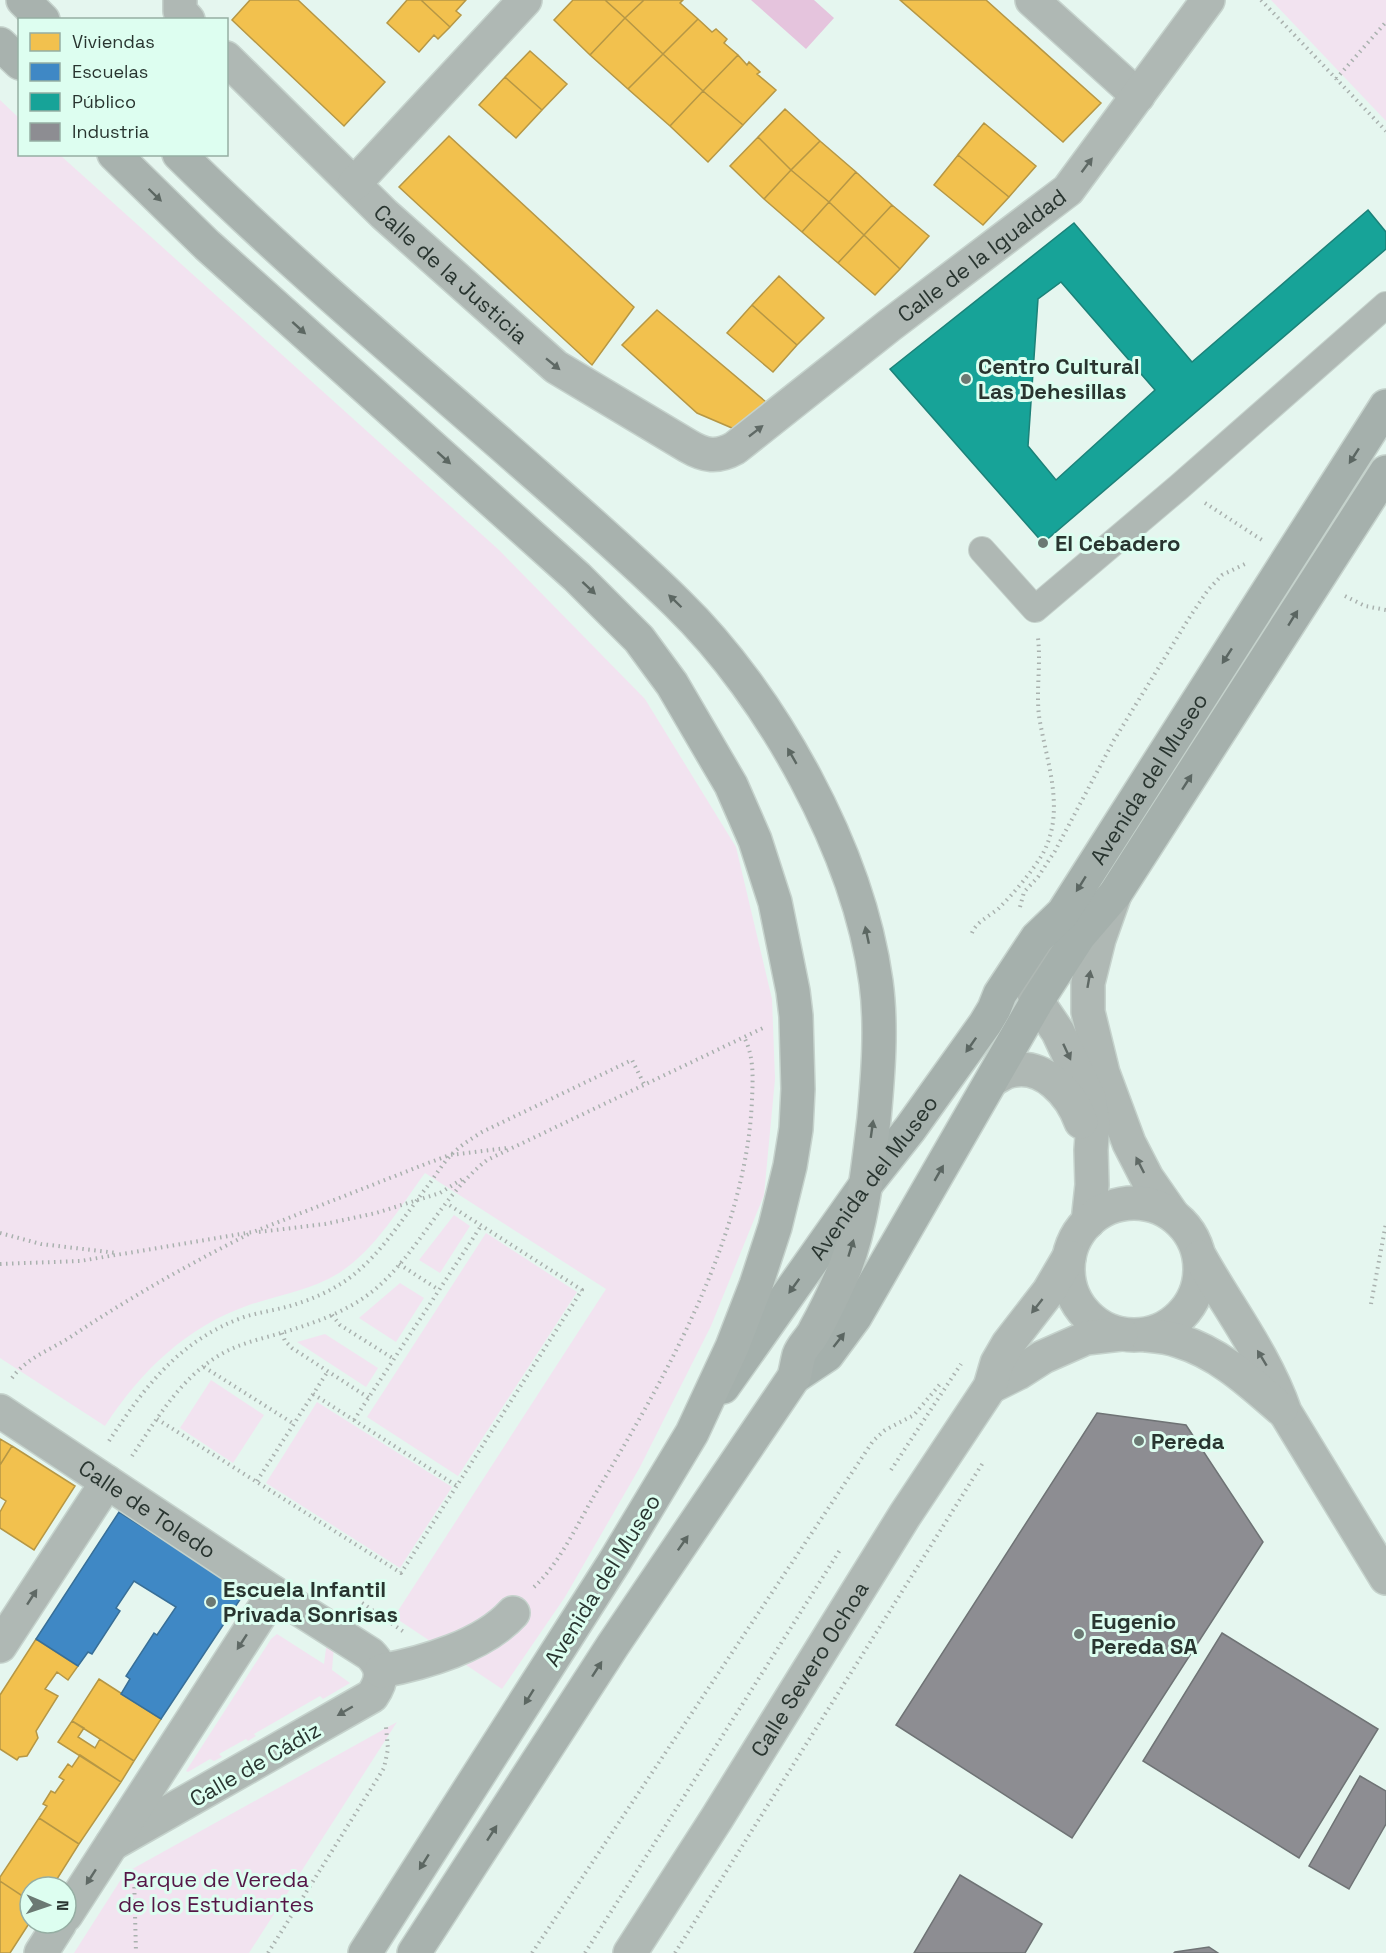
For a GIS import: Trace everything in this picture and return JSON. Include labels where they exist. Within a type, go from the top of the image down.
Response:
[{"type":"highway","points":[[23,0],[41,18]]},
{"type":"highway","points":[[0,44],[18,61]]},
{"type":"highway","points":[[116,156],[207,245],[603,601],[639,639],[672,684],[731,785],[755,840],[775,902],[793,991],[798,1089],[796,1129],[790,1166],[775,1227],[756,1285],[732,1347],[692,1432]]},
{"type":"highway","points":[[181,156],[242,217],[679,604],[727,658],[768,716],[794,759],[837,842],[864,924],[876,983],[878,1017],[874,1116],[855,1235],[846,1264],[814,1334],[800,1351],[794,1377]]},
{"type":"highway","name":"Avenida del Museo","points":[[414,1953],[613,1645],[794,1377]]},
{"type":"highway","name":"Avenida del Museo","points":[[365,1953],[609,1571],[692,1432]]},
{"type":"main road","name":"Avenida del Museo","points":[[692,1432],[864,1187],[910,1129],[985,1024],[1000,994],[1037,938],[1063,913],[1386,406]]},
{"type":"main road","name":"Avenida del Museo","points":[[794,1377],[827,1355],[843,1336],[1037,1001],[1079,936],[1115,894],[1386,472]]},
{"type":"street","points":[[354,184],[525,0]]},
{"type":"street","points":[[1032,0],[1138,96]]},
{"type":"street","name":"Calle de la Igualdad","points":[[705,454],[719,455],[735,448],[890,325],[1068,190],[1208,0]]},
{"type":"street","name":"Calle de la Justicia","points":[[228,60],[384,214],[556,367],[705,454]]},
{"type":"street","points":[[981,549],[1035,609],[1179,487],[1386,305]]},
{"type":"street","points":[[1115,894],[1099,939],[1088,983],[1088,1012],[1103,1073],[1129,1143],[1147,1178],[1172,1214],[1187,1229],[1200,1257],[1264,1361],[1285,1412],[1386,1578]]},
{"type":"street","points":[[1063,913],[1032,980],[1037,1001],[1058,1032],[1089,1098],[1093,1123],[1092,1185],[1088,1222]]},
{"type":"street","points":[[993,1079],[1009,1071],[1023,1070],[1041,1074],[1053,1081],[1066,1092],[1078,1112],[1091,1150]]},
{"type":"street","points":[[1172,1214],[1151,1205],[1128,1203],[1106,1209],[1088,1222],[1079,1232],[1069,1257],[1068,1278],[1074,1297],[1085,1315],[1102,1328],[1134,1335],[1177,1340],[1205,1351],[1247,1379],[1285,1412]]},
{"type":"street","name":"Calle Severo Ochoa","points":[[630,1953],[717,1818],[905,1515],[990,1387],[997,1364],[1008,1344],[1049,1291],[1069,1257]]},
{"type":"street","points":[[990,1387],[1086,1338],[1134,1335],[1168,1327],[1185,1312],[1196,1292],[1200,1277],[1200,1257]]},
{"type":"street","name":"Calle de Toledo","points":[[0,1411],[370,1654],[377,1661],[381,1671]]},
{"type":"street","points":[[0,1646],[107,1482]]},
{"type":"street","name":"Calle de Cádiz","points":[[78,1896],[274,1593]]},
{"type":"street","points":[[381,1671],[426,1660],[456,1649],[499,1625],[521,1602]]},
{"type":"street","name":"Calle de Cádiz","points":[[112,1844],[372,1696],[381,1680],[381,1671]]},
{"type":"street","points":[[41,1953],[52,1935]]},
{"type":"path","points":[[1261,0],[1386,131]]},
{"type":"path","points":[[1336,79],[1386,22]]},
{"type":"path","points":[[1179,487],[1263,540]]},
{"type":"path","points":[[1018,913],[1024,892],[1038,877],[1055,851],[1114,740],[1202,598],[1222,575],[1245,564],[1253,564]]},
{"type":"path","points":[[1365,606],[1386,610]]},
{"type":"path","points":[[972,933],[1012,894],[1041,855],[1052,828],[1053,785],[1039,715],[1040,656],[1036,632]]},
{"type":"path","points":[[0,1264],[80,1261],[253,1232],[325,1224],[415,1202],[440,1192],[487,1160],[511,1147],[772,1024]]},
{"type":"path","points":[[521,1602],[540,1582],[565,1545],[625,1445],[668,1367],[715,1262],[737,1196],[748,1148],[752,1065],[750,1048],[744,1036]]},
{"type":"path","points":[[109,1441],[150,1384],[182,1351],[227,1324],[321,1295],[358,1272],[378,1250],[450,1155],[482,1132],[632,1060],[644,1084]]},
{"type":"path","points":[[12,1378],[20,1366],[70,1337],[96,1318],[183,1267],[253,1232],[450,1155],[511,1147]]},
{"type":"path","points":[[132,1456],[175,1395],[218,1355],[243,1344],[332,1315],[353,1305],[374,1290],[399,1264],[467,1175]]},
{"type":"path","points":[[157,1419],[401,1573],[582,1290],[446,1203]]},
{"type":"path","points":[[1371,1304],[1386,1223]]},
{"type":"path","points":[[354,1420],[481,1226]]},
{"type":"path","points":[[0,1233],[41,1244],[122,1253]]},
{"type":"path","points":[[399,1264],[439,1290]]},
{"type":"path","points":[[332,1315],[340,1325],[394,1359]]},
{"type":"path","points":[[282,1333],[289,1346],[369,1398]]},
{"type":"path","points":[[204,1366],[294,1424]]},
{"type":"path","points":[[257,1482],[328,1371]]},
{"type":"path","points":[[532,1953],[873,1441],[885,1430],[914,1415],[941,1383]]},
{"type":"path","points":[[313,1394],[457,1486]]},
{"type":"path","points":[[675,1953],[986,1458]]},
{"type":"path","points":[[362,1603],[408,1636]]},
{"type":"path","points":[[268,1953],[384,1768],[388,1749],[386,1718]]},
{"type":"path","points":[[134,1871],[136,1953]]},
{"type":"green space","points":[[1271,0],[1386,0],[1386,121]]},
{"type":"green space","points":[[0,100],[18,117],[18,156],[61,156],[499,550],[645,699],[736,847],[772,999],[775,1079],[764,1195],[711,1326],[640,1467],[565,1597],[502,1689],[394,1617],[606,1289],[425,1173],[376,1240],[352,1263],[318,1284],[226,1314],[185,1338],[150,1369],[105,1426],[0,1358]]},
{"type":"green space","points":[[454,1215],[470,1226],[440,1273],[419,1260]]},
{"type":"green space","points":[[486,1233],[577,1292],[458,1476],[367,1417]]},
{"type":"green space","points":[[400,1283],[424,1298],[396,1342],[359,1318]]},
{"type":"green space","points":[[325,1334],[378,1368],[366,1387],[297,1342]]},
{"type":"green space","points":[[211,1380],[264,1415],[233,1463],[180,1428]]},
{"type":"green space","points":[[317,1402],[452,1487],[400,1568],[266,1483]]},
{"type":"green space","points":[[277,1634],[324,1664],[327,1641],[334,1646],[332,1670],[350,1683],[323,1699],[320,1696],[254,1734],[256,1736],[248,1741],[246,1739],[219,1754],[222,1757],[214,1761],[210,1759],[186,1771],[271,1639]]},
{"type":"green space","name":"Parque de Vereda de los Estudiantes","points":[[397,1722],[249,1953],[74,1953],[125,1873]]},
{"type":"shaded area","points":[[751,0],[814,0],[834,18],[806,49]]},
{"type":"building: Viviendas","points":[[250,0],[298,0],[385,82],[344,126],[232,20]]},
{"type":"building: Viviendas","points":[[407,0],[421,0],[450,27],[438,39],[434,35],[419,52],[387,23]]},
{"type":"building: Viviendas","points":[[421,0],[466,0],[456,11],[461,15],[450,27]]},
{"type":"building: Viviendas","points":[[573,0],[605,0],[625,18],[590,55],[554,20]]},
{"type":"building: Viviendas","points":[[605,0],[644,0],[625,18]]},
{"type":"building: Viviendas","points":[[644,0],[683,0],[680,3],[698,19],[663,54],[625,18]]},
{"type":"building: Viviendas","points":[[900,0],[986,0],[1101,103],[1063,142]]},
{"type":"building: Viviendas","points":[[625,18],[663,54],[628,89],[590,55]]},
{"type":"building: Viviendas","points":[[698,19],[712,32],[716,29],[727,39],[724,43],[738,55],[703,91],[663,54]]},
{"type":"building: Viviendas","points":[[530,51],[567,84],[542,110],[505,77]]},
{"type":"building: Viviendas","points":[[663,54],[703,91],[670,126],[628,89]]},
{"type":"building: Viviendas","points":[[738,55],[747,65],[749,62],[760,72],[757,74],[776,90],[743,125],[703,91]]},
{"type":"building: Viviendas","points":[[505,77],[542,110],[516,138],[479,105]]},
{"type":"building: Viviendas","points":[[703,91],[743,125],[708,162],[670,126]]},
{"type":"building: Viviendas","points":[[785,109],[820,141],[791,170],[758,137]]},
{"type":"building: Viviendas","points":[[984,123],[1036,166],[1009,197],[958,155]]},
{"type":"building: Viviendas","points":[[449,136],[634,307],[592,365],[399,187]]},
{"type":"building: Viviendas","points":[[758,137],[791,170],[764,199],[730,166]]},
{"type":"building: Viviendas","points":[[820,141],[856,172],[829,202],[791,170]]},
{"type":"building: Viviendas","points":[[958,155],[1009,197],[983,225],[934,185]]},
{"type":"building: Viviendas","points":[[791,170],[829,202],[802,232],[764,199]]},
{"type":"building: Viviendas","points":[[856,172],[892,205],[864,235],[829,202]]},
{"type":"building: Viviendas","points":[[829,202],[864,235],[838,263],[802,232]]},
{"type":"building: Viviendas","points":[[892,205],[929,236],[900,269],[864,235]]},
{"type":"building: Viviendas","points":[[864,235],[900,269],[875,295],[838,263]]},
{"type":"building: Viviendas","points":[[779,276],[824,318],[797,345],[752,305]]},
{"type":"building: Viviendas","points":[[752,305],[797,345],[773,372],[727,333]]},
{"type":"building: Viviendas","points":[[657,310],[766,402],[739,431],[697,413],[622,345]]},
{"type":"building: Viviendas","points":[[0,1439],[12,1446],[0,1465]]},
{"type":"building: Viviendas","points":[[12,1446],[75,1486],[34,1550],[0,1528],[0,1512],[6,1501],[0,1497],[0,1465]]},
{"type":"building: Viviendas","points":[[36,1639],[78,1666],[68,1680],[57,1672],[45,1689],[58,1696],[36,1731],[38,1738],[27,1756],[19,1757],[17,1760],[0,1749],[0,1695]]},
{"type":"building: Viviendas","points":[[99,1679],[161,1719],[134,1761],[72,1721]]},
{"type":"building: Viviendas","points":[[72,1721],[84,1728],[78,1737],[95,1748],[100,1739],[134,1761],[121,1782],[58,1742]]},
{"type":"building: Viviendas","points":[[80,1755],[121,1782],[79,1844],[39,1818],[47,1806],[43,1804],[51,1791],[55,1793],[64,1780],[59,1777],[68,1764],[72,1767]]},
{"type":"building: Viviendas","points":[[39,1818],[79,1844],[60,1875],[18,1875],[18,1893],[0,1881],[0,1877]]},
{"type":"building: Viviendas","points":[[0,1881],[18,1893],[18,1935],[22,1935],[10,1953],[0,1953]]},
{"type":"building: Escuelas","points":[[119,1512],[245,1592],[161,1719],[121,1694],[130,1679],[126,1676],[154,1633],[157,1635],[176,1607],[134,1581],[116,1608],[120,1611],[92,1654],[88,1652],[78,1666],[36,1639]]},
{"type":"building: Público","name":"Centro Cultural Las Dehesillas","points":[[1368,210],[1386,232],[1386,249],[1043,543],[890,369],[1074,223],[1192,362]],"holes":[[[1061,282],[1155,390],[1056,480],[1028,446],[1038,299]]]},
{"type":"building: Industria","name":"Eugenio Pereda SA","points":[[1097,1413],[1186,1425],[1263,1542],[1072,1838],[896,1725]]},
{"type":"building: Industria","points":[[1222,1633],[1378,1729],[1299,1858],[1143,1761]]},
{"type":"building: Industria","points":[[1360,1776],[1386,1791],[1386,1824],[1349,1889],[1309,1866]]},
{"type":"building: Industria","points":[[960,1875],[1042,1924],[1025,1953],[914,1953]]},
{"type":"building: Industria","points":[[1209,1947],[1218,1953],[1174,1953],[1175,1952]]},
{"type":"place","name":"Centro Cultural Las Dehesillas","points":[[966,379]]},
{"type":"place","name":"El Cebadero","points":[[1043,543]]},
{"type":"place","name":"Pereda","points":[[1139,1441]]},
{"type":"place","name":"Escuela Infantil Privada Sonrisas","points":[[211,1602]]},
{"type":"place","name":"Eugenio Pereda SA","points":[[1079,1634]]}]
